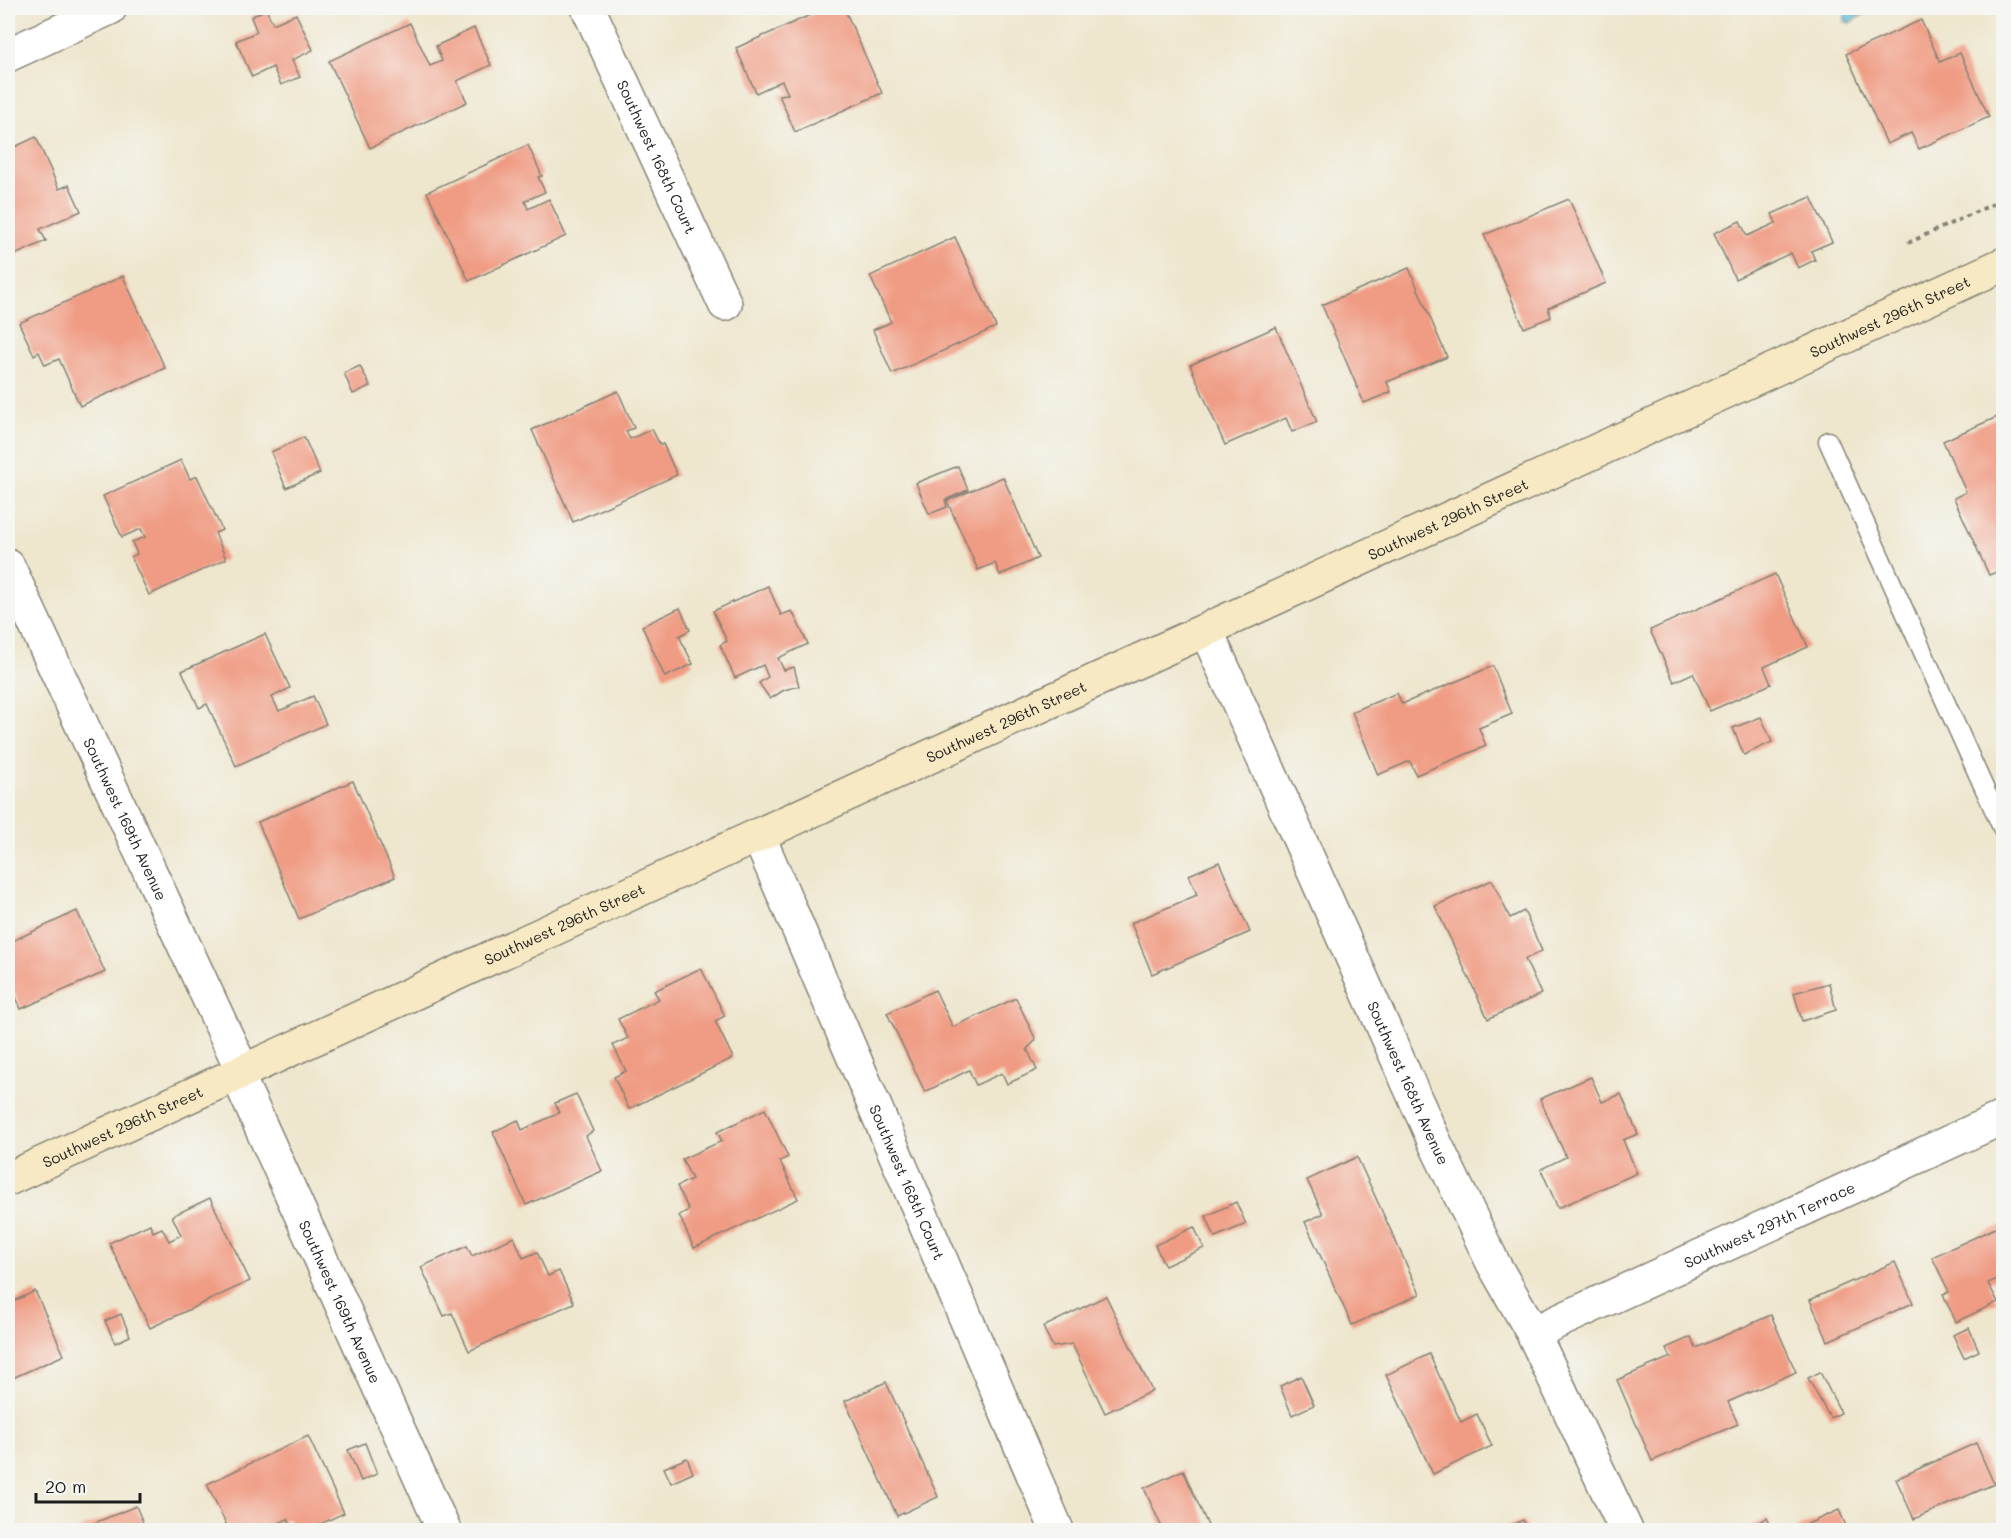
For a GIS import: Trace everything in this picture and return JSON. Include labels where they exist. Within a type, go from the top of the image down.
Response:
[{"type":"street","points":[[8,55],[111,8]]},
{"type":"street","name":"Southwest 168th Court","points":[[588,8],[725,304]]},
{"type":"street","name":"Southwest 296th Street","points":[[8,1179],[2004,264]]},
{"type":"street","name":"Southwest 169th Avenue","points":[[8,566],[240,1073],[444,1530]]},
{"type":"street","name":"Southwest 168th Avenue","points":[[1206,630],[1436,1145],[1493,1263],[1533,1333],[1626,1530]]},
{"type":"street","name":"Southwest 168th Court","points":[[758,835],[1057,1530]]},
{"type":"street","name":"Southwest 297th Terrace","points":[[1533,1333],[2004,1117]]},
{"type":"lane","points":[[1828,441],[2004,832]]},
{"type":"path","points":[[1908,243],[2004,199]]},
{"type":"water","points":[[1845,8],[1884,8],[1864,14],[1849,23],[1845,21]]},
{"type":"building","points":[[826,8],[844,8],[882,93],[795,132],[779,95],[788,94],[782,81],[756,93],[736,48]]},
{"type":"building","points":[[266,9],[273,24],[296,14],[313,50],[292,60],[300,77],[281,85],[273,67],[252,77],[236,41],[257,32],[251,17]]},
{"type":"building","points":[[1921,20],[1940,62],[1960,53],[1989,117],[1919,149],[1911,133],[1887,144],[1846,54]]},
{"type":"building","points":[[410,23],[430,66],[442,61],[436,46],[474,28],[491,65],[457,81],[467,102],[370,148],[329,61]]},
{"type":"building","points":[[36,137],[59,189],[69,185],[81,211],[40,229],[46,241],[8,258],[8,150]]},
{"type":"building","points":[[528,145],[542,176],[538,177],[545,192],[525,201],[528,209],[549,199],[566,236],[469,281],[427,192]]},
{"type":"building","points":[[1811,197],[1832,242],[1811,251],[1815,260],[1798,268],[1791,253],[1735,279],[1714,233],[1740,221],[1747,236],[1776,223],[1772,214]]},
{"type":"building","points":[[1569,199],[1606,283],[1548,308],[1551,317],[1524,328],[1484,235]]},
{"type":"building","points":[[955,237],[996,327],[892,374],[873,330],[891,322],[870,276]]},
{"type":"building","points":[[1409,268],[1447,357],[1387,382],[1391,392],[1364,403],[1322,305]]},
{"type":"building","points":[[123,276],[165,368],[80,406],[59,359],[45,365],[39,352],[34,355],[19,323]]},
{"type":"building","points":[[1276,327],[1317,422],[1292,432],[1286,418],[1225,445],[1190,365]]},
{"type":"building","points":[[360,366],[370,386],[353,394],[344,373]]},
{"type":"building","points":[[618,391],[634,428],[626,431],[630,439],[652,429],[660,445],[663,444],[677,475],[573,522],[532,430]]},
{"type":"building","points":[[2004,414],[2004,569],[1989,575],[1954,498],[1966,492],[1943,441]]},
{"type":"building","points":[[304,437],[320,473],[286,488],[271,452]]},
{"type":"building","points":[[181,460],[190,479],[197,476],[222,530],[215,533],[226,559],[149,595],[131,557],[137,554],[132,542],[145,537],[141,529],[122,537],[103,496]]},
{"type":"building","points":[[958,466],[968,490],[945,500],[947,507],[929,514],[916,483]]},
{"type":"building","points":[[1003,477],[1038,558],[1000,575],[995,563],[978,570],[947,501]]},
{"type":"building","points":[[1775,574],[1808,647],[1764,667],[1771,684],[1710,711],[1693,673],[1674,682],[1650,630]]},
{"type":"building","points":[[768,586],[781,615],[792,611],[808,644],[778,658],[784,670],[794,667],[799,686],[784,690],[770,699],[759,683],[768,677],[763,665],[735,678],[720,645],[727,641],[713,611]]},
{"type":"building","points":[[680,608],[690,630],[679,636],[693,664],[665,677],[642,626]]},
{"type":"building","points":[[265,634],[290,688],[272,697],[279,711],[313,696],[326,724],[236,766],[207,704],[199,708],[182,671]]},
{"type":"building","points":[[1493,666],[1512,714],[1479,728],[1486,746],[1416,775],[1410,761],[1378,775],[1352,712],[1397,693],[1402,704]]},
{"type":"building","points":[[1761,717],[1772,742],[1744,755],[1733,728]]},
{"type":"building","points":[[353,781],[395,877],[299,919],[258,822]]},
{"type":"building","points":[[1219,862],[1250,932],[1152,974],[1131,923],[1197,895],[1189,875]]},
{"type":"building","points":[[1492,880],[1510,918],[1524,911],[1542,951],[1525,959],[1541,994],[1488,1019],[1435,906]]},
{"type":"building","points":[[77,911],[105,972],[21,1009],[8,979],[8,943]]},
{"type":"building","points":[[701,968],[725,1016],[715,1021],[733,1058],[629,1109],[614,1077],[626,1071],[613,1045],[628,1038],[618,1019],[659,999],[654,991]]},
{"type":"building","points":[[1829,983],[1836,1010],[1802,1021],[1794,993]]},
{"type":"building","points":[[935,990],[953,1027],[1016,998],[1036,1040],[1027,1049],[1037,1070],[1007,1084],[1002,1073],[976,1085],[969,1070],[925,1092],[887,1013]]},
{"type":"building","points":[[1591,1077],[1602,1102],[1621,1094],[1638,1134],[1623,1140],[1637,1173],[1558,1208],[1541,1169],[1566,1157],[1540,1099]]},
{"type":"building","points":[[576,1094],[593,1131],[586,1136],[602,1171],[526,1205],[493,1132],[518,1120],[522,1130],[559,1113],[555,1103]]},
{"type":"building","points":[[765,1109],[788,1157],[780,1161],[798,1199],[694,1248],[679,1215],[689,1210],[677,1186],[692,1179],[682,1159],[722,1141],[717,1132]]},
{"type":"building","points":[[1357,1157],[1420,1294],[1352,1325],[1305,1222],[1323,1214],[1307,1180]]},
{"type":"building","points":[[210,1198],[250,1281],[150,1328],[109,1243],[150,1224],[153,1232],[162,1228],[169,1241],[181,1235],[172,1216]]},
{"type":"building","points":[[1236,1202],[1246,1224],[1215,1237],[1206,1216]]},
{"type":"building","points":[[2004,1224],[2004,1276],[1988,1283],[1998,1302],[1956,1322],[1943,1294],[1949,1292],[1932,1257]]},
{"type":"building","points":[[1194,1227],[1204,1248],[1165,1266],[1155,1245]]},
{"type":"building","points":[[514,1237],[523,1258],[537,1252],[548,1276],[559,1271],[574,1303],[469,1351],[452,1313],[444,1316],[421,1267],[467,1246],[472,1256]]},
{"type":"building","points":[[1895,1262],[1913,1303],[1828,1341],[1810,1300]]},
{"type":"building","points":[[35,1291],[64,1355],[8,1380],[8,1304]]},
{"type":"building","points":[[1106,1296],[1152,1391],[1105,1413],[1072,1344],[1053,1347],[1043,1327]]},
{"type":"building","points":[[121,1314],[130,1336],[115,1343],[105,1321]]},
{"type":"building","points":[[1771,1315],[1796,1372],[1728,1402],[1738,1424],[1652,1461],[1617,1380],[1671,1357],[1666,1348],[1691,1337],[1696,1348]]},
{"type":"building","points":[[1969,1328],[1979,1351],[1964,1358],[1953,1335]]},
{"type":"building","points":[[1429,1354],[1461,1422],[1477,1414],[1492,1446],[1433,1474],[1386,1375]]},
{"type":"building","points":[[1820,1372],[1841,1413],[1830,1418],[1808,1378]]},
{"type":"building","points":[[1301,1376],[1314,1405],[1292,1415],[1280,1386]]},
{"type":"building","points":[[886,1382],[938,1497],[897,1516],[845,1401]]},
{"type":"building","points":[[308,1436],[344,1513],[308,1530],[294,1530],[288,1519],[262,1530],[229,1530],[207,1484]]},
{"type":"building","points":[[365,1443],[377,1474],[361,1481],[348,1450]]},
{"type":"building","points":[[1976,1443],[1994,1484],[1914,1519],[1896,1479]]},
{"type":"building","points":[[687,1458],[693,1473],[671,1483],[664,1468]]},
{"type":"building","points":[[1183,1470],[1210,1530],[1163,1530],[1144,1488]]},
{"type":"building","points":[[136,1506],[146,1530],[77,1530]]},
{"type":"building","points":[[1839,1510],[1848,1530],[1794,1530]]},
{"type":"building","points":[[1767,1518],[1773,1530],[1752,1530],[1750,1526]]},
{"type":"building","points":[[1523,1520],[1528,1530],[1500,1530]]}]
